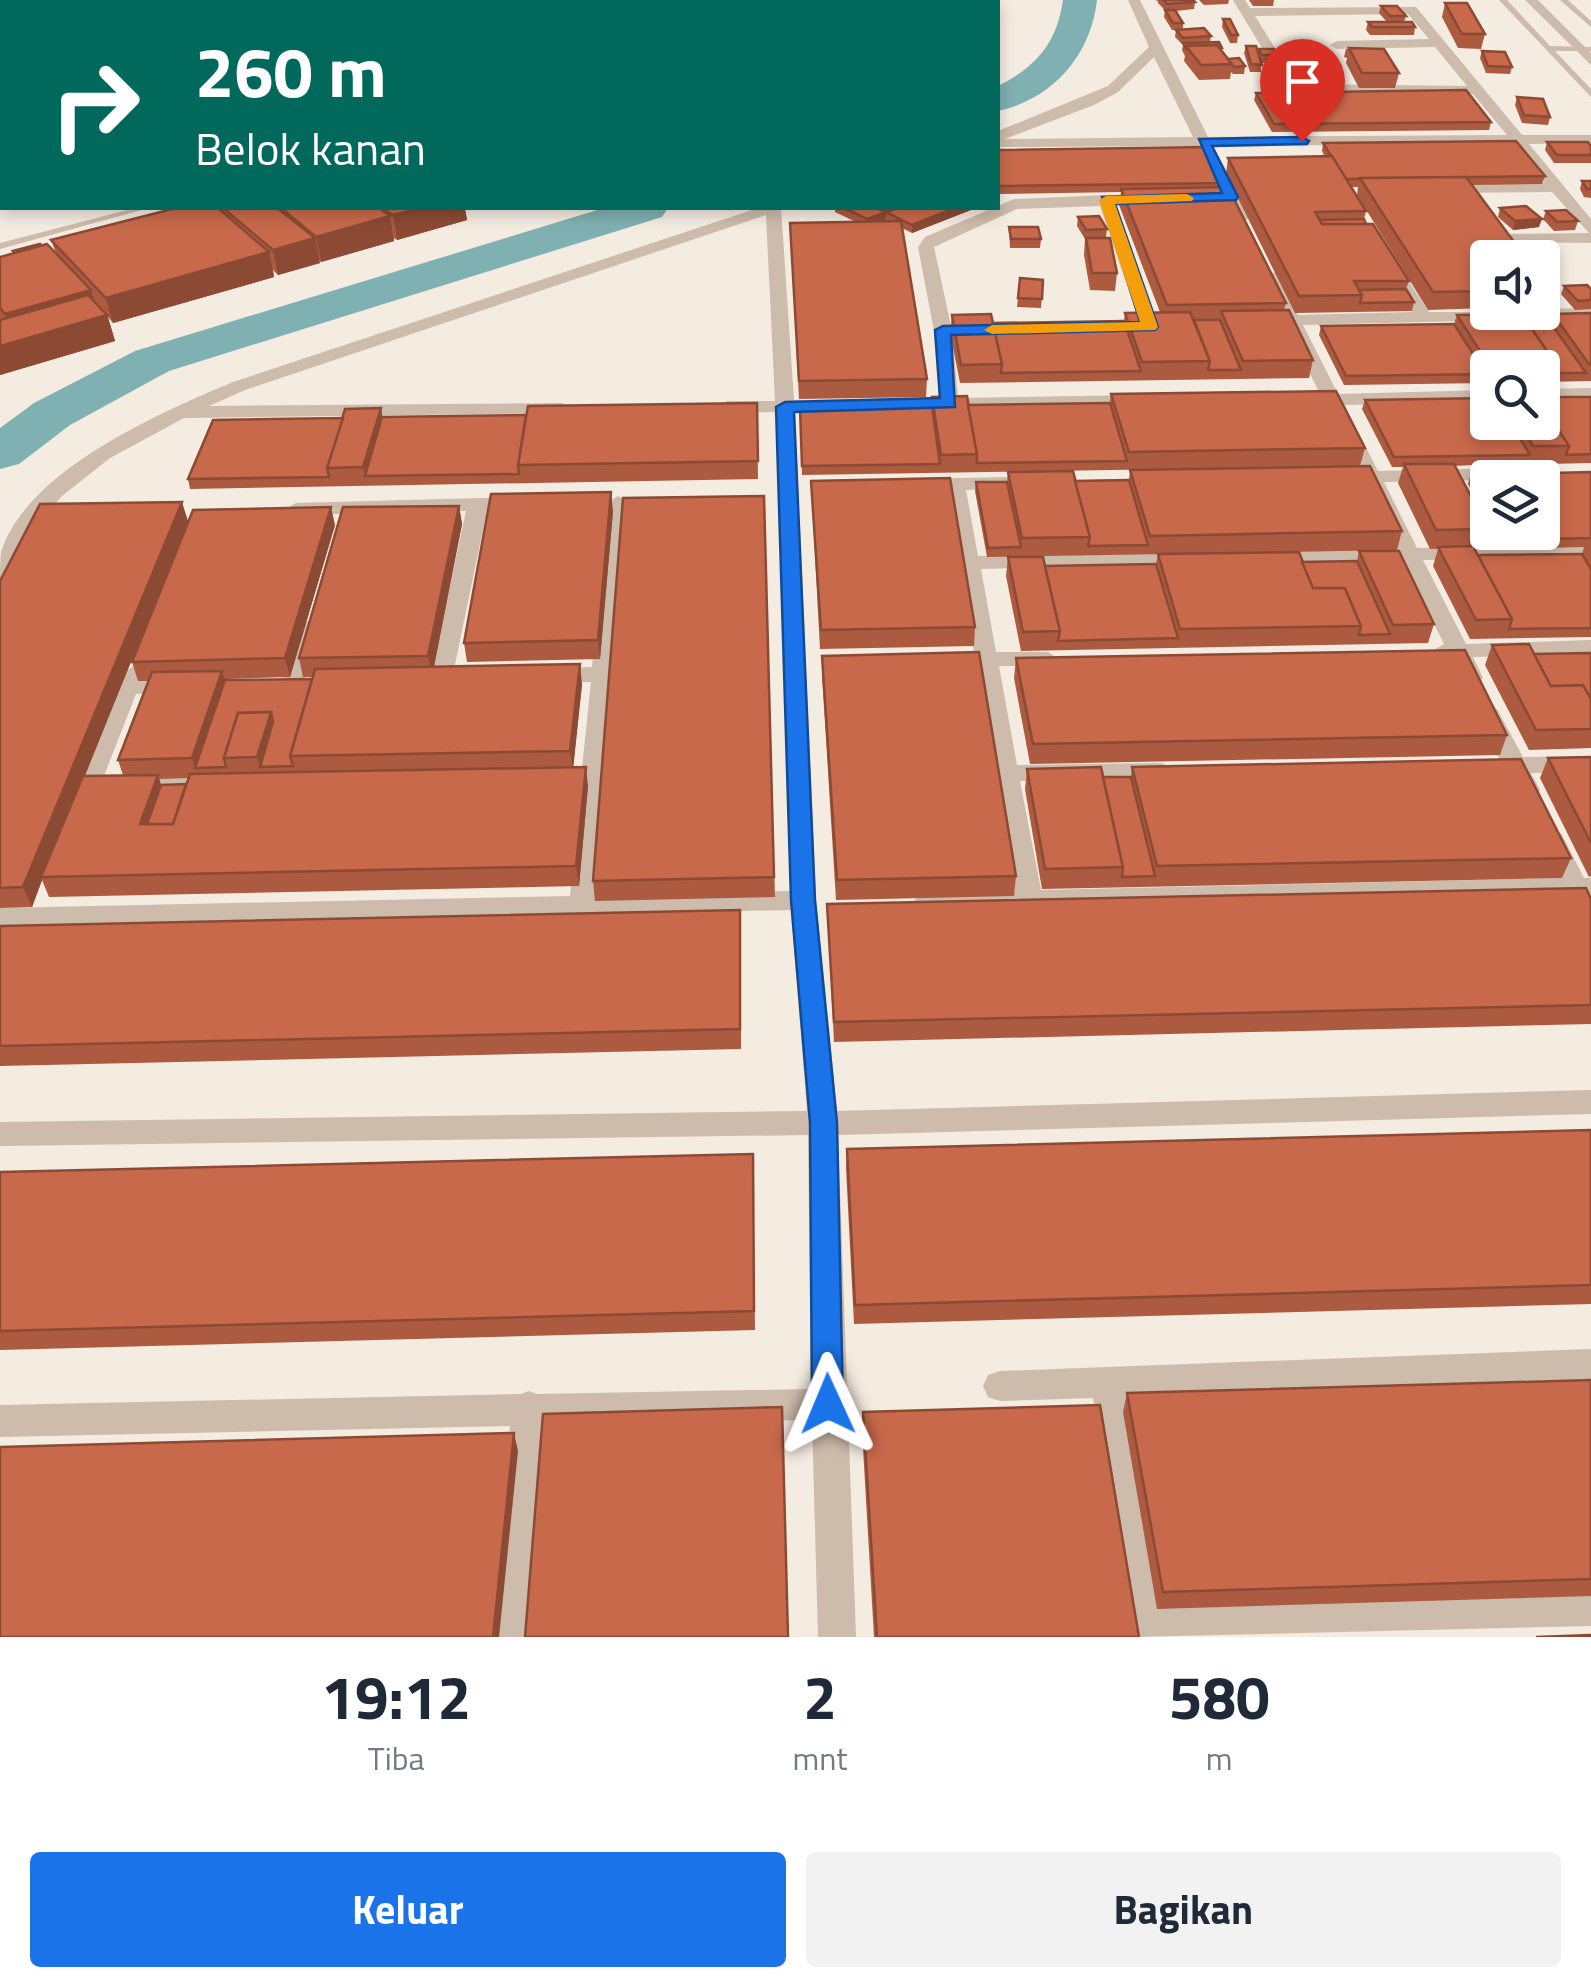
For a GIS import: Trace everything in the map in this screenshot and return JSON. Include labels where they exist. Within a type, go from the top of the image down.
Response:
[{"type":"street","points":[[1134,0],[1203,142],[1222,197],[1253,241],[1515,765],[1584,887],[1591,916]]},
{"type":"street","points":[[1534,4],[1585,48],[1591,65]]},
{"type":"street","points":[[1243,6],[1411,10],[1591,229]]},
{"type":"street","points":[[1243,6],[1290,83],[1311,89],[1477,90]]},
{"type":"street","points":[[1337,45],[1439,43]]},
{"type":"street","points":[[1381,45],[1391,60]]},
{"type":"street","points":[[1000,139],[1101,96],[1156,48]]},
{"type":"street","points":[[1402,75],[1412,90]]},
{"type":"street","points":[[1000,140],[1591,139]]},
{"type":"street","points":[[1425,188],[1556,186]]},
{"type":"street","points":[[949,403],[952,330],[926,247],[931,240],[1014,204],[1178,198]]},
{"type":"street","points":[[1106,200],[1149,327]]},
{"type":"street","points":[[0,576],[34,514],[106,452],[177,412],[238,386],[767,210]]},
{"type":"street","points":[[773,210],[785,407],[777,498],[807,662],[803,900],[824,1123],[828,1404],[837,1637]]},
{"type":"street","points":[[1482,220],[1496,240],[1591,238]]},
{"type":"street","points":[[1390,265],[1423,316]]},
{"type":"street","points":[[1560,310],[1591,313]]},
{"type":"street","points":[[1293,320],[1470,313]]},
{"type":"street","points":[[1560,395],[1591,394]]},
{"type":"street","points":[[1294,400],[1470,396]]},
{"type":"street","points":[[707,408],[1160,401]]},
{"type":"street","points":[[177,412],[589,408]]},
{"type":"street","points":[[1331,477],[1470,475]]},
{"type":"street","points":[[900,485],[1034,483]]},
{"type":"street","points":[[955,484],[1029,898]]},
{"type":"street","points":[[582,905],[618,502]]},
{"type":"street","points":[[272,510],[343,516],[478,504],[548,503]]},
{"type":"street","points":[[441,679],[478,504]]},
{"type":"street","points":[[34,514],[71,514]]},
{"type":"street","points":[[969,563],[1591,551]]},
{"type":"street","points":[[293,682],[314,612]]},
{"type":"street","points":[[1419,652],[1591,647]]},
{"type":"street","points":[[75,818],[142,652]]},
{"type":"street","points":[[929,660],[1079,658]]},
{"type":"street","points":[[532,676],[604,674]]},
{"type":"street","points":[[127,686],[201,684]]},
{"type":"street","points":[[1476,766],[1591,764]]},
{"type":"street","points":[[1007,773],[1183,770]]},
{"type":"street","points":[[537,777],[595,776]]},
{"type":"street","points":[[88,786],[244,783]]},
{"type":"street","points":[[34,918],[48,885]]},
{"type":"street","points":[[912,903],[1584,887]]},
{"type":"street","points":[[0,918],[803,900]]},
{"type":"street","points":[[0,1134],[824,1123],[1591,1102]]},
{"type":"street","points":[[1000,1386],[1591,1364]]},
{"type":"street","points":[[1107,1383],[1150,1629],[1591,1608]]},
{"type":"street","points":[[0,1421],[529,1407],[828,1404]]},
{"type":"street","points":[[506,1637],[529,1407]]},
{"type":"lane","points":[[1503,0],[1590,92]]},
{"type":"lane","points":[[1564,0],[1591,25]]},
{"type":"lane","points":[[1511,8],[1534,4]]},
{"type":"lane","points":[[1527,26],[1556,26]]},
{"type":"lane","points":[[1548,48],[1585,48]]},
{"type":"lane","points":[[1568,69],[1591,65]]},
{"type":"lane","points":[[0,246],[136,210]]},
{"type":"building","points":[[1163,0],[1193,0],[1195,2],[1167,4]]},
{"type":"building","points":[[1445,3],[1467,3],[1485,34],[1462,34]]},
{"type":"building","points":[[1381,6],[1397,6],[1406,16],[1390,16]]},
{"type":"building","points":[[1165,10],[1175,10],[1183,23],[1173,23]]},
{"type":"building","points":[[1223,19],[1230,19],[1238,35],[1231,35]]},
{"type":"building","points":[[1368,22],[1412,22],[1415,27],[1372,27]]},
{"type":"building","points":[[1204,28],[1211,36],[1183,38],[1176,30]]},
{"type":"building","points":[[1219,42],[1222,48],[1186,48],[1183,43]]},
{"type":"building","points":[[1217,45],[1232,64],[1201,65],[1186,46]]},
{"type":"building","points":[[1246,46],[1256,46],[1262,65],[1251,64]]},
{"type":"building","points":[[1349,48],[1384,49],[1399,73],[1362,73]]},
{"type":"building","points":[[1259,49],[1274,49],[1277,55],[1262,55]]},
{"type":"building","points":[[1304,50],[1319,50],[1328,76],[1312,76]]},
{"type":"building","points":[[1482,51],[1505,52],[1512,67],[1488,66]]},
{"type":"building","points":[[1239,58],[1245,66],[1234,67],[1228,59]]},
{"type":"building","points":[[1466,90],[1491,122],[1274,124],[1256,93]]},
{"type":"building","points":[[1517,97],[1543,99],[1550,117],[1524,115]]},
{"type":"building","points":[[1516,141],[1545,176],[1345,179],[1323,143]]},
{"type":"building","points":[[1547,142],[1588,142],[1591,155],[1557,155]]},
{"type":"building","points":[[1207,147],[1224,183],[1000,186],[1000,150]]},
{"type":"building","points":[[1332,156],[1366,211],[1315,212],[1322,224],[1373,224],[1409,281],[1354,281],[1362,295],[1299,296],[1228,158]]},
{"type":"building","points":[[1466,177],[1513,240],[1470,240],[1470,291],[1433,292],[1360,178]]},
{"type":"building","points":[[1228,187],[1286,303],[1167,305],[1121,189]]},
{"type":"building","points":[[1526,206],[1542,219],[1515,221],[1500,208]]},
{"type":"building","points":[[168,210],[220,210],[269,252],[106,298],[51,240]]},
{"type":"building","points":[[225,210],[280,210],[315,238],[273,250]]},
{"type":"building","points":[[283,210],[382,210],[390,216],[316,237]]},
{"type":"building","points":[[385,210],[413,210],[393,215]]},
{"type":"building","points":[[848,210],[886,212],[867,219]]},
{"type":"building","points":[[892,210],[950,210],[912,225],[886,212]]},
{"type":"building","points":[[1566,210],[1578,221],[1557,222],[1546,211]]},
{"type":"building","points":[[1099,216],[1107,229],[1086,230],[1078,217]]},
{"type":"building","points":[[1364,219],[1366,224],[1322,224],[1320,220]]},
{"type":"building","points":[[901,221],[927,379],[799,381],[790,223]]},
{"type":"building","points":[[1009,227],[1038,227],[1041,239],[1011,239]]},
{"type":"building","points":[[1086,238],[1110,238],[1117,273],[1092,273]]},
{"type":"building","points":[[40,244],[42,246],[13,251]]},
{"type":"building","points":[[47,244],[91,290],[5,314],[0,308],[0,257]]},
{"type":"building","points":[[1020,278],[1043,280],[1042,299],[1018,298]]},
{"type":"building","points":[[1587,285],[1591,300],[1578,301],[1564,286]]},
{"type":"building","points":[[1406,289],[1414,302],[1360,303],[1359,290]]},
{"type":"building","points":[[88,295],[107,315],[0,346],[0,320]]},
{"type":"building","points":[[1289,310],[1313,360],[1243,361],[1221,311]]},
{"type":"building","points":[[1190,312],[1210,361],[1142,362],[1125,313]]},
{"type":"building","points":[[1591,313],[1591,364],[1560,324],[1560,314]]},
{"type":"building","points":[[991,314],[1002,364],[961,365],[952,315]]},
{"type":"building","points":[[1457,315],[1470,315],[1470,330],[1533,330],[1546,350],[1479,350]]},
{"type":"building","points":[[1194,320],[1220,320],[1241,370],[1208,370],[1210,361]]},
{"type":"building","points":[[1124,321],[1141,371],[1001,373],[993,323]]},
{"type":"building","points":[[1454,324],[1471,350],[1470,374],[1346,376],[1321,326]]},
{"type":"building","points":[[1533,330],[1556,330],[1586,373],[1560,373],[1560,350],[1546,350]]},
{"type":"building","points":[[1336,391],[1365,448],[1129,452],[1111,394]]},
{"type":"building","points":[[967,396],[977,454],[941,455],[932,397]]},
{"type":"building","points":[[1560,397],[1591,397],[1591,454],[1566,455],[1569,446],[1560,432]]},
{"type":"building","points":[[1470,398],[1470,440],[1521,440],[1530,455],[1394,457],[1365,400]]},
{"type":"building","points":[[757,403],[758,461],[518,465],[528,406]]},
{"type":"building","points":[[1110,403],[1127,461],[977,463],[968,405]]},
{"type":"building","points":[[932,406],[940,464],[802,466],[800,408]]},
{"type":"building","points":[[381,408],[363,467],[327,468],[345,409]]},
{"type":"building","points":[[526,415],[519,474],[365,476],[382,417]]},
{"type":"building","points":[[343,418],[327,468],[329,477],[188,479],[213,420]]},
{"type":"building","points":[[1560,432],[1569,446],[1533,446],[1530,440],[1560,440]]},
{"type":"building","points":[[1404,464],[1454,464],[1470,495],[1470,529],[1436,530]]},
{"type":"building","points":[[1370,466],[1402,531],[1150,536],[1130,470]]},
{"type":"building","points":[[1073,471],[1090,537],[1022,538],[1008,472]]},
{"type":"building","points":[[1591,472],[1591,538],[1560,539],[1560,473]]},
{"type":"building","points":[[950,478],[975,627],[821,630],[811,481]]},
{"type":"building","points":[[1129,480],[1148,545],[1088,546],[1090,537],[1075,481]]},
{"type":"building","points":[[976,482],[1007,482],[1021,547],[988,548]]},
{"type":"building","points":[[611,492],[598,640],[464,643],[491,494]]},
{"type":"building","points":[[764,496],[774,877],[593,881],[623,498]]},
{"type":"building","points":[[182,502],[23,887],[0,888],[0,581],[40,504]]},
{"type":"building","points":[[459,506],[428,656],[299,658],[343,507]]},
{"type":"building","points":[[331,507],[285,658],[132,662],[193,510]]},
{"type":"building","points":[[1470,546],[1470,550],[1475,550],[1512,619],[1476,620],[1438,547]]},
{"type":"building","points":[[1359,551],[1399,551],[1434,624],[1393,625]]},
{"type":"building","points":[[1299,552],[1313,588],[1345,588],[1361,626],[1180,629],[1158,554]]},
{"type":"building","points":[[1582,554],[1591,569],[1591,628],[1509,629],[1512,619],[1478,555]]},
{"type":"building","points":[[1008,557],[1043,557],[1060,631],[1023,632]]},
{"type":"building","points":[[1357,561],[1390,634],[1359,635],[1361,626],[1345,588],[1313,588],[1302,562]]},
{"type":"building","points":[[1156,564],[1178,638],[1058,641],[1060,631],[1045,566]]},
{"type":"building","points":[[1529,644],[1551,686],[1583,685],[1591,699],[1591,729],[1536,730],[1492,645]]},
{"type":"building","points":[[1465,650],[1507,735],[1033,744],[1016,658]]},
{"type":"building","points":[[979,652],[1016,876],[837,880],[822,656]]},
{"type":"building","points":[[1591,653],[1591,699],[1583,685],[1551,686],[1534,654]]},
{"type":"building","points":[[580,664],[570,751],[290,756],[315,669]]},
{"type":"building","points":[[222,671],[192,758],[118,760],[152,672]]},
{"type":"building","points":[[312,679],[290,756],[293,766],[260,767],[273,722],[271,712],[238,713],[224,758],[226,767],[195,768],[225,680]]},
{"type":"building","points":[[271,712],[257,757],[224,758],[238,713]]},
{"type":"building","points":[[1591,757],[1591,843],[1548,758]]},
{"type":"building","points":[[1521,759],[1571,858],[1157,866],[1132,767]]},
{"type":"building","points":[[586,767],[576,866],[41,877],[83,776],[158,775],[140,824],[173,824],[190,774]]},
{"type":"building","points":[[1101,767],[1123,867],[1045,869],[1027,769]]},
{"type":"building","points":[[1103,777],[1131,777],[1155,876],[1122,877]]},
{"type":"building","points":[[186,784],[173,824],[147,824],[161,785]]},
{"type":"building","points":[[1586,888],[1591,899],[1591,1005],[834,1022],[827,904]]},
{"type":"building","points":[[740,910],[740,1029],[0,1046],[0,926]]},
{"type":"building","points":[[1591,1130],[1591,1285],[855,1305],[847,1149]]},
{"type":"building","points":[[753,1154],[754,1311],[0,1331],[0,1172]]},
{"type":"building","points":[[1591,1380],[1591,1579],[1163,1592],[1127,1393]]},
{"type":"building","points":[[1100,1405],[1139,1637],[877,1637],[863,1412]]},
{"type":"building","points":[[782,1407],[788,1637],[525,1637],[543,1414]]},
{"type":"building","points":[[514,1433],[493,1637],[0,1637],[0,1447]]},
{"type":"waterway","points":[[1000,99],[1030,84],[1055,63],[1072,35],[1080,0]]},
{"type":"waterway","points":[[0,453],[52,414],[152,361],[641,210]]},
{"type":"slow traffic","points":[[992,330],[1150,327],[1106,200],[1187,198]]},
{"type":"route","points":[[828,1404],[824,1123],[803,900],[785,407],[949,403],[943,330],[1150,327],[1106,200],[1231,197],[1203,142],[1302,141]]}]
